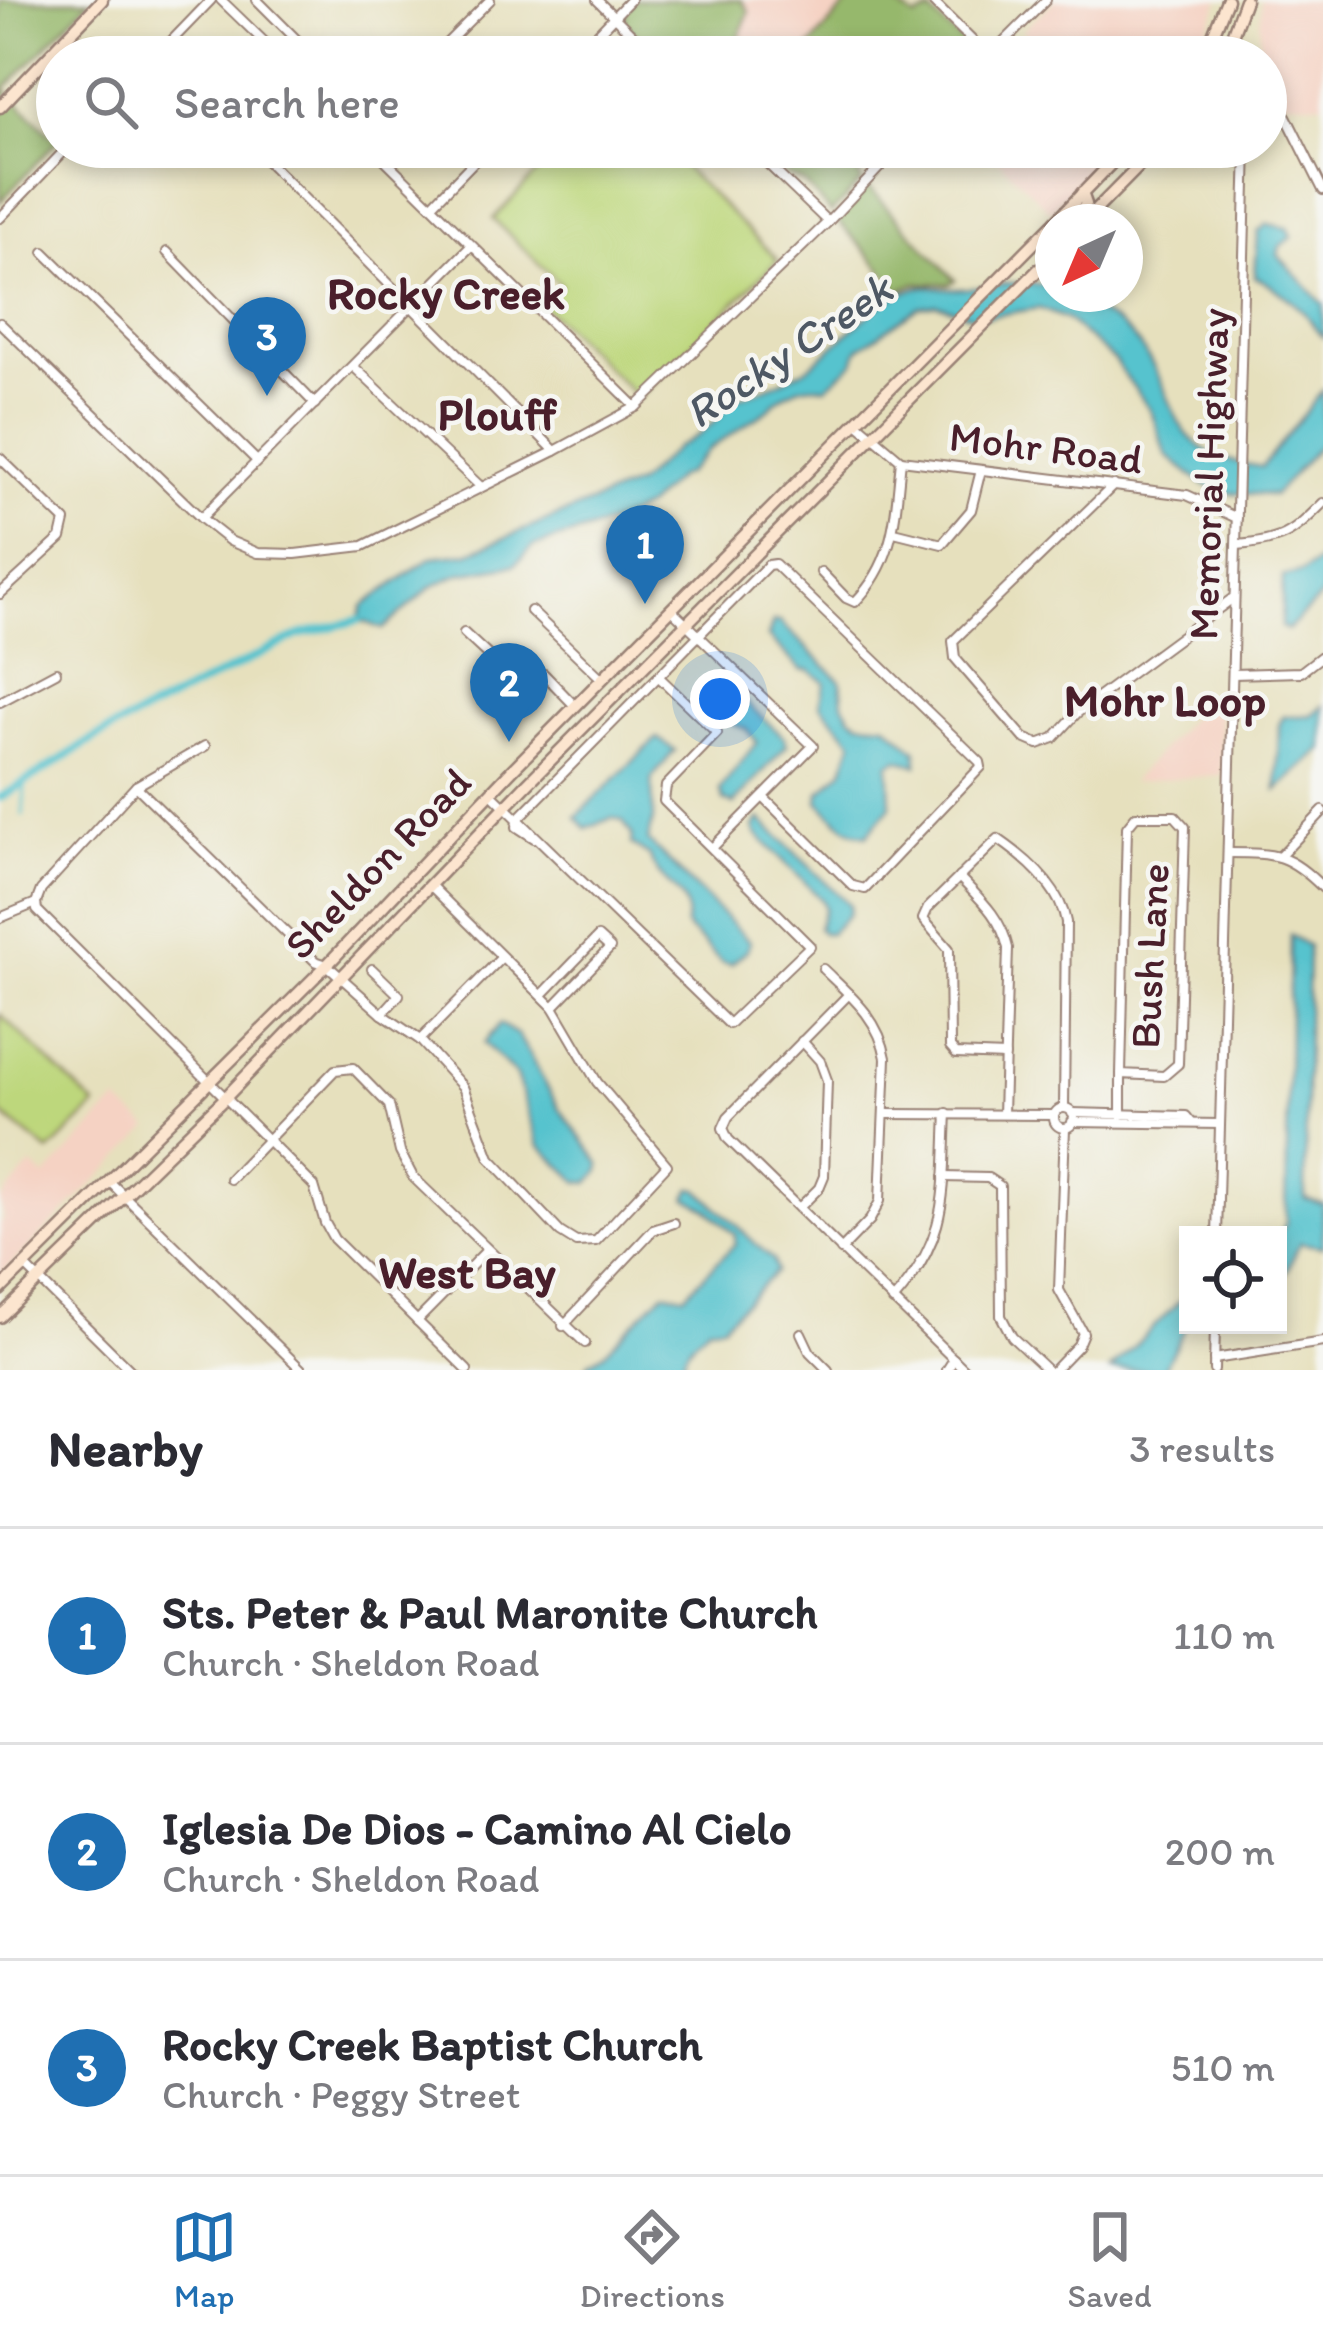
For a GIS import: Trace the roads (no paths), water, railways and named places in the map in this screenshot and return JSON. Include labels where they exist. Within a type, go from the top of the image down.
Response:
[{"type":"main road","points":[[68,36],[102,0]]},
{"type":"main road","points":[[1212,36],[1227,0]]},
{"type":"main road","points":[[1233,36],[1245,0]]},
{"type":"main road","points":[[0,107],[36,69]]},
{"type":"main road","name":"Sheldon Road","points":[[1072,204],[1107,168]]},
{"type":"main road","points":[[1102,204],[1137,168]]},
{"type":"main road","points":[[1082,194],[1086,204]]},
{"type":"main road","name":"Sheldon Road","points":[[1,1286],[327,965],[490,792],[1035,243]]},
{"type":"main road","name":"Sheldon Road","points":[[0,1317],[225,1098],[505,807],[1035,272]]},
{"type":"street","points":[[178,36],[211,0]]},
{"type":"street","points":[[221,0],[258,36]]},
{"type":"street","points":[[257,0],[293,36]]},
{"type":"street","points":[[454,36],[490,0]]},
{"type":"street","points":[[597,0],[633,36]]},
{"type":"street","points":[[596,36],[630,0]]},
{"type":"street","points":[[931,0],[968,36]]},
{"type":"street","points":[[1010,36],[1046,0]]},
{"type":"street","points":[[1287,118],[1323,190]]},
{"type":"street","points":[[0,218],[48,168]]},
{"type":"street","points":[[274,168],[555,451]]},
{"type":"street","points":[[394,168],[636,407]]},
{"type":"street","points":[[432,205],[468,168]]},
{"type":"street","points":[[772,168],[828,222]]},
{"type":"street","points":[[0,322],[230,541],[258,553],[330,552],[378,539],[636,407],[879,168]]},
{"type":"street","name":"Memorial Highway","points":[[1217,1226],[1246,168]]},
{"type":"street","points":[[201,518],[470,247]]},
{"type":"street","points":[[167,252],[315,404]]},
{"type":"street","points":[[44,253],[256,460]]},
{"type":"street","points":[[352,366],[480,486]]},
{"type":"street","name":"Mohr Road","points":[[856,422],[901,460],[1187,495],[1237,518]]},
{"type":"street","points":[[0,458],[65,521],[61,538],[0,594]]},
{"type":"street","points":[[821,572],[855,602],[879,578],[893,532],[901,460]]},
{"type":"street","points":[[893,532],[942,544],[971,510],[981,470]]},
{"type":"street","points":[[1114,485],[953,641],[955,658],[1024,738],[1038,744],[1054,738],[1077,713],[1234,597]]},
{"type":"street","points":[[1237,545],[1275,541],[1293,533],[1323,503]]},
{"type":"street","points":[[658,677],[717,734],[663,793],[664,801],[810,946],[729,1024],[534,838],[527,837],[517,826],[518,819],[768,565],[775,564],[980,762],[976,773],[866,889],[853,886],[763,797]]},
{"type":"street","points":[[531,610],[602,679]]},
{"type":"street","points":[[672,610],[813,746],[713,847]]},
{"type":"street","points":[[464,633],[503,669],[544,674],[575,706]]},
{"type":"street","points":[[1233,674],[1301,672],[1323,655]]},
{"type":"street","points":[[0,702],[56,672]]},
{"type":"street","points":[[206,746],[136,786],[40,890],[37,910],[314,1186],[334,1239],[466,1370]]},
{"type":"street","points":[[136,786],[315,961],[327,965],[382,1014],[420,1040],[463,1087],[490,1158],[560,1232],[576,1242],[596,1241],[667,1166],[597,1082],[553,1007],[430,885]]},
{"type":"street","points":[[490,792],[518,819]]},
{"type":"street","points":[[1281,855],[1323,811]]},
{"type":"street","name":"Bush Lane","points":[[1136,816],[1175,816],[1185,826],[1178,1064],[1164,1076],[1121,1074],[1127,827],[1136,816]]},
{"type":"street","points":[[944,1177],[988,1178],[1000,1186],[1001,1316],[1012,1337],[1050,1370],[1078,1345],[1083,1334],[1059,1290],[1068,1118],[1066,922],[1054,889],[998,839],[923,919],[949,950],[950,1047],[956,1054],[1005,1056]]},
{"type":"street","points":[[1228,853],[1281,855],[1299,864],[1323,888]]},
{"type":"street","points":[[959,877],[994,913],[1008,948],[1003,1114]]},
{"type":"street","points":[[0,918],[36,903]]},
{"type":"street","points":[[542,995],[598,937],[610,948],[553,1007]]},
{"type":"street","points":[[420,1040],[502,957]]},
{"type":"street","points":[[372,968],[399,995],[382,1014]]},
{"type":"street","points":[[823,969],[871,1017],[883,1040],[880,1202],[841,1250]]},
{"type":"street","points":[[849,994],[728,1117],[724,1128],[728,1138],[964,1370]]},
{"type":"street","points":[[799,1208],[824,1176],[827,1080],[820,1061],[802,1041]]},
{"type":"street","points":[[230,1179],[335,1070],[353,1068],[388,1105],[400,1152],[413,1177],[585,1343]]},
{"type":"street","points":[[1121,1074],[1121,1115]]},
{"type":"street","points":[[893,1301],[915,1276],[933,1244],[943,1210],[947,1113]]},
{"type":"street","points":[[884,1114],[1054,1115],[1184,1126],[1191,1122],[1220,1124]]},
{"type":"street","points":[[1054,1115],[1056,1124],[1068,1118],[1121,1115],[1186,1116],[1191,1122]]},
{"type":"street","points":[[110,1182],[302,1370]]},
{"type":"street","points":[[563,1326],[653,1230],[674,1223]]},
{"type":"street","points":[[417,1321],[486,1251]]},
{"type":"street","points":[[25,1266],[130,1370]]},
{"type":"street","points":[[801,1333],[810,1352],[828,1370]]},
{"type":"street","points":[[1214,1370],[1215,1334]]},
{"type":"street","points":[[1214,1359],[1323,1342]]},
{"type":"street","points":[[947,1370],[953,1359]]},
{"type":"water","points":[[1267,224],[1288,228],[1292,237],[1280,246],[1278,255],[1323,304],[1323,337],[1294,303],[1255,277],[1258,232]]},
{"type":"water","points":[[1035,284],[1035,309],[979,318],[937,304],[919,307],[859,348],[854,362],[826,387],[802,387],[787,393],[708,450],[647,506],[619,521],[534,546],[514,565],[459,574],[431,587],[383,629],[359,620],[363,606],[432,557],[468,553],[637,484],[723,414],[727,401],[803,370],[895,296],[921,287]]},
{"type":"water","points":[[1049,312],[1096,312],[1126,331],[1150,361],[1178,421],[1205,450],[1262,467],[1323,390],[1323,441],[1274,495],[1230,493],[1203,484],[1167,456],[1151,411],[1114,360],[1066,319]]},
{"type":"water","points":[[1323,559],[1323,595],[1287,630],[1281,627],[1283,577]]},
{"type":"water","points":[[773,622],[780,622],[841,681],[843,703],[851,717],[886,724],[917,751],[917,765],[898,759],[889,764],[891,806],[867,835],[846,827],[819,801],[820,792],[843,770],[853,741],[820,704],[825,682],[801,670],[768,637]]},
{"type":"water","points":[[746,703],[787,745],[734,804],[724,800],[720,789],[757,742],[746,729],[725,721],[727,709]]},
{"type":"water","points":[[1323,706],[1323,749],[1277,790],[1283,717],[1312,715]]},
{"type":"water","points":[[657,738],[675,750],[652,778],[653,820],[648,841],[750,942],[731,964],[722,962],[685,926],[685,904],[650,856],[631,844],[632,835],[622,820],[612,818],[586,828],[576,817]]},
{"type":"water","points":[[760,819],[850,905],[849,914],[830,933],[818,928],[825,908],[822,900],[756,833]]},
{"type":"water","points":[[1290,935],[1308,946],[1305,1199],[1323,1204],[1323,1247],[1300,1243],[1287,1270]]},
{"type":"water","points":[[500,1024],[518,1035],[559,1108],[600,1163],[600,1171],[589,1183],[579,1182],[539,1145],[516,1075],[484,1043]]},
{"type":"water","points":[[692,1188],[773,1260],[776,1271],[722,1325],[708,1326],[698,1336],[686,1351],[684,1370],[587,1370],[588,1363],[604,1353],[664,1292],[685,1295],[735,1244],[735,1235],[687,1198]]},
{"type":"water","points":[[1179,1302],[1182,1334],[1163,1370],[1110,1370]]},
{"type":"waterway","points":[[0,798],[97,737],[299,635],[359,620]]},
{"type":"waterway","name":"Rocky Creek","points":[[23,815],[25,786]]},
{"type":"place","name":"Rocky Creek Baptist Church","points":[[267,396]]},
{"type":"place","name":"Sts. Peter & Paul Maronite Church","points":[[645,604]]},
{"type":"place","name":"Iglesia De Dios - Camino Al Cielo","points":[[509,742]]},
{"type":"district","name":"Rocky Creek","points":[[446,293]]},
{"type":"district","name":"Plouff","points":[[497,414]]},
{"type":"district","name":"Mohr Loop","points":[[1165,700]]},
{"type":"district","name":"West Bay","points":[[467,1272]]}]
